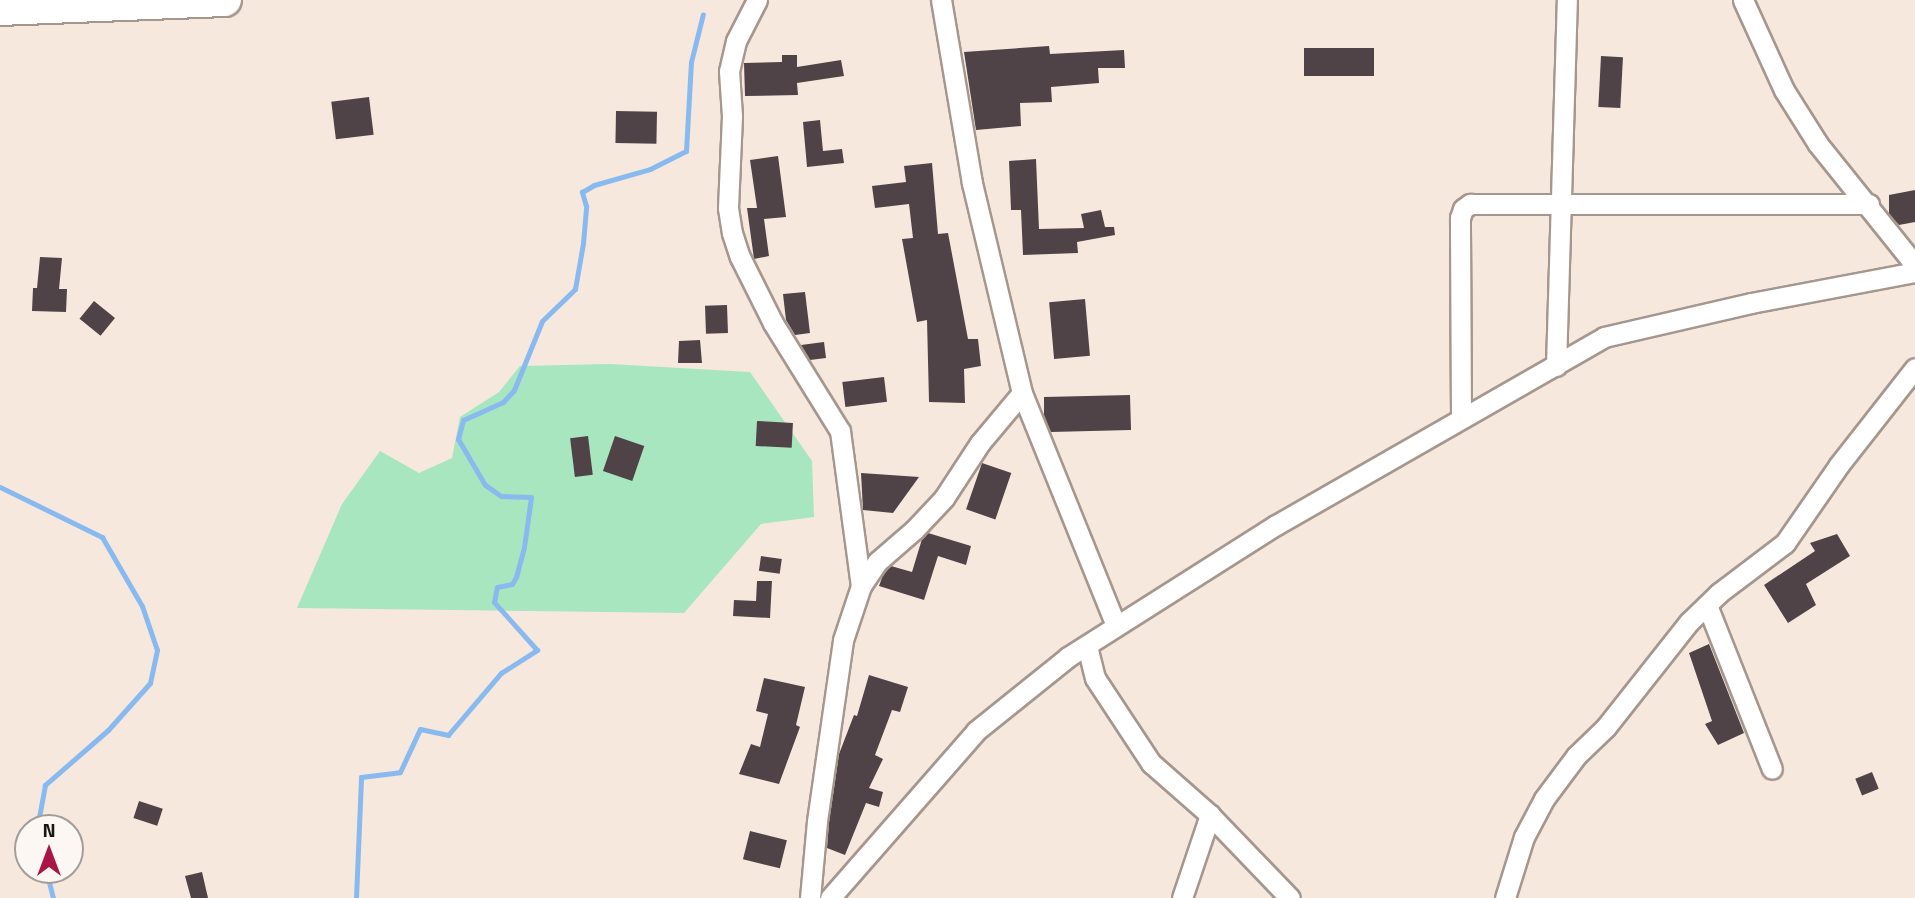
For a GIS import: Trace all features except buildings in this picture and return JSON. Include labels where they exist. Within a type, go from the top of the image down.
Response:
[{"type":"highway","points":[[0,9],[225,0]]},
{"type":"street","points":[[757,0],[736,41],[729,71],[732,116],[728,208],[732,233],[740,257],[773,323],[840,432],[860,586]]},
{"type":"street","points":[[941,0],[972,183],[1022,393],[1115,626]]},
{"type":"street","points":[[1556,366],[1567,0]]},
{"type":"street","points":[[1743,0],[1784,90],[1818,144],[1869,204],[1915,265]]},
{"type":"street","points":[[1461,418],[1460,218],[1463,209],[1470,204],[1869,204]]},
{"type":"street","points":[[830,898],[976,731],[1035,682],[1115,626],[1276,525],[1461,418],[1604,337],[1751,303],[1915,272]]},
{"type":"street","points":[[1505,898],[1524,837],[1544,799],[1689,622],[1784,543],[1839,465],[1915,368]]},
{"type":"street","points":[[810,898],[817,821],[843,640],[860,586],[877,562],[944,498],[980,443],[1022,393]]},
{"type":"street","points":[[1707,605],[1772,769]]},
{"type":"street","points":[[1087,646],[1095,678],[1151,763],[1210,814],[1290,898]]},
{"type":"street","points":[[1182,898],[1210,814]]},
{"type":"green space","points":[[610,364],[750,372],[812,461],[814,517],[761,524],[684,613],[297,608],[342,504],[380,451],[419,473],[452,458],[460,417],[499,392],[520,366]]},
{"type":"waterway","points":[[356,898],[361,777],[400,772],[420,729],[448,735],[501,673],[537,650],[494,602],[497,587],[512,584],[516,577],[524,547],[531,497],[501,496],[485,485],[458,439],[463,420],[503,402],[514,390],[542,321],[575,289],[586,206],[582,192],[594,185],[650,169],[686,151],[691,62],[703,14]]},
{"type":"waterway","points":[[0,487],[102,537],[142,606],[157,650],[150,683],[108,730],[45,785],[40,814]]},
{"type":"waterway","points":[[50,884],[53,898]]}]
